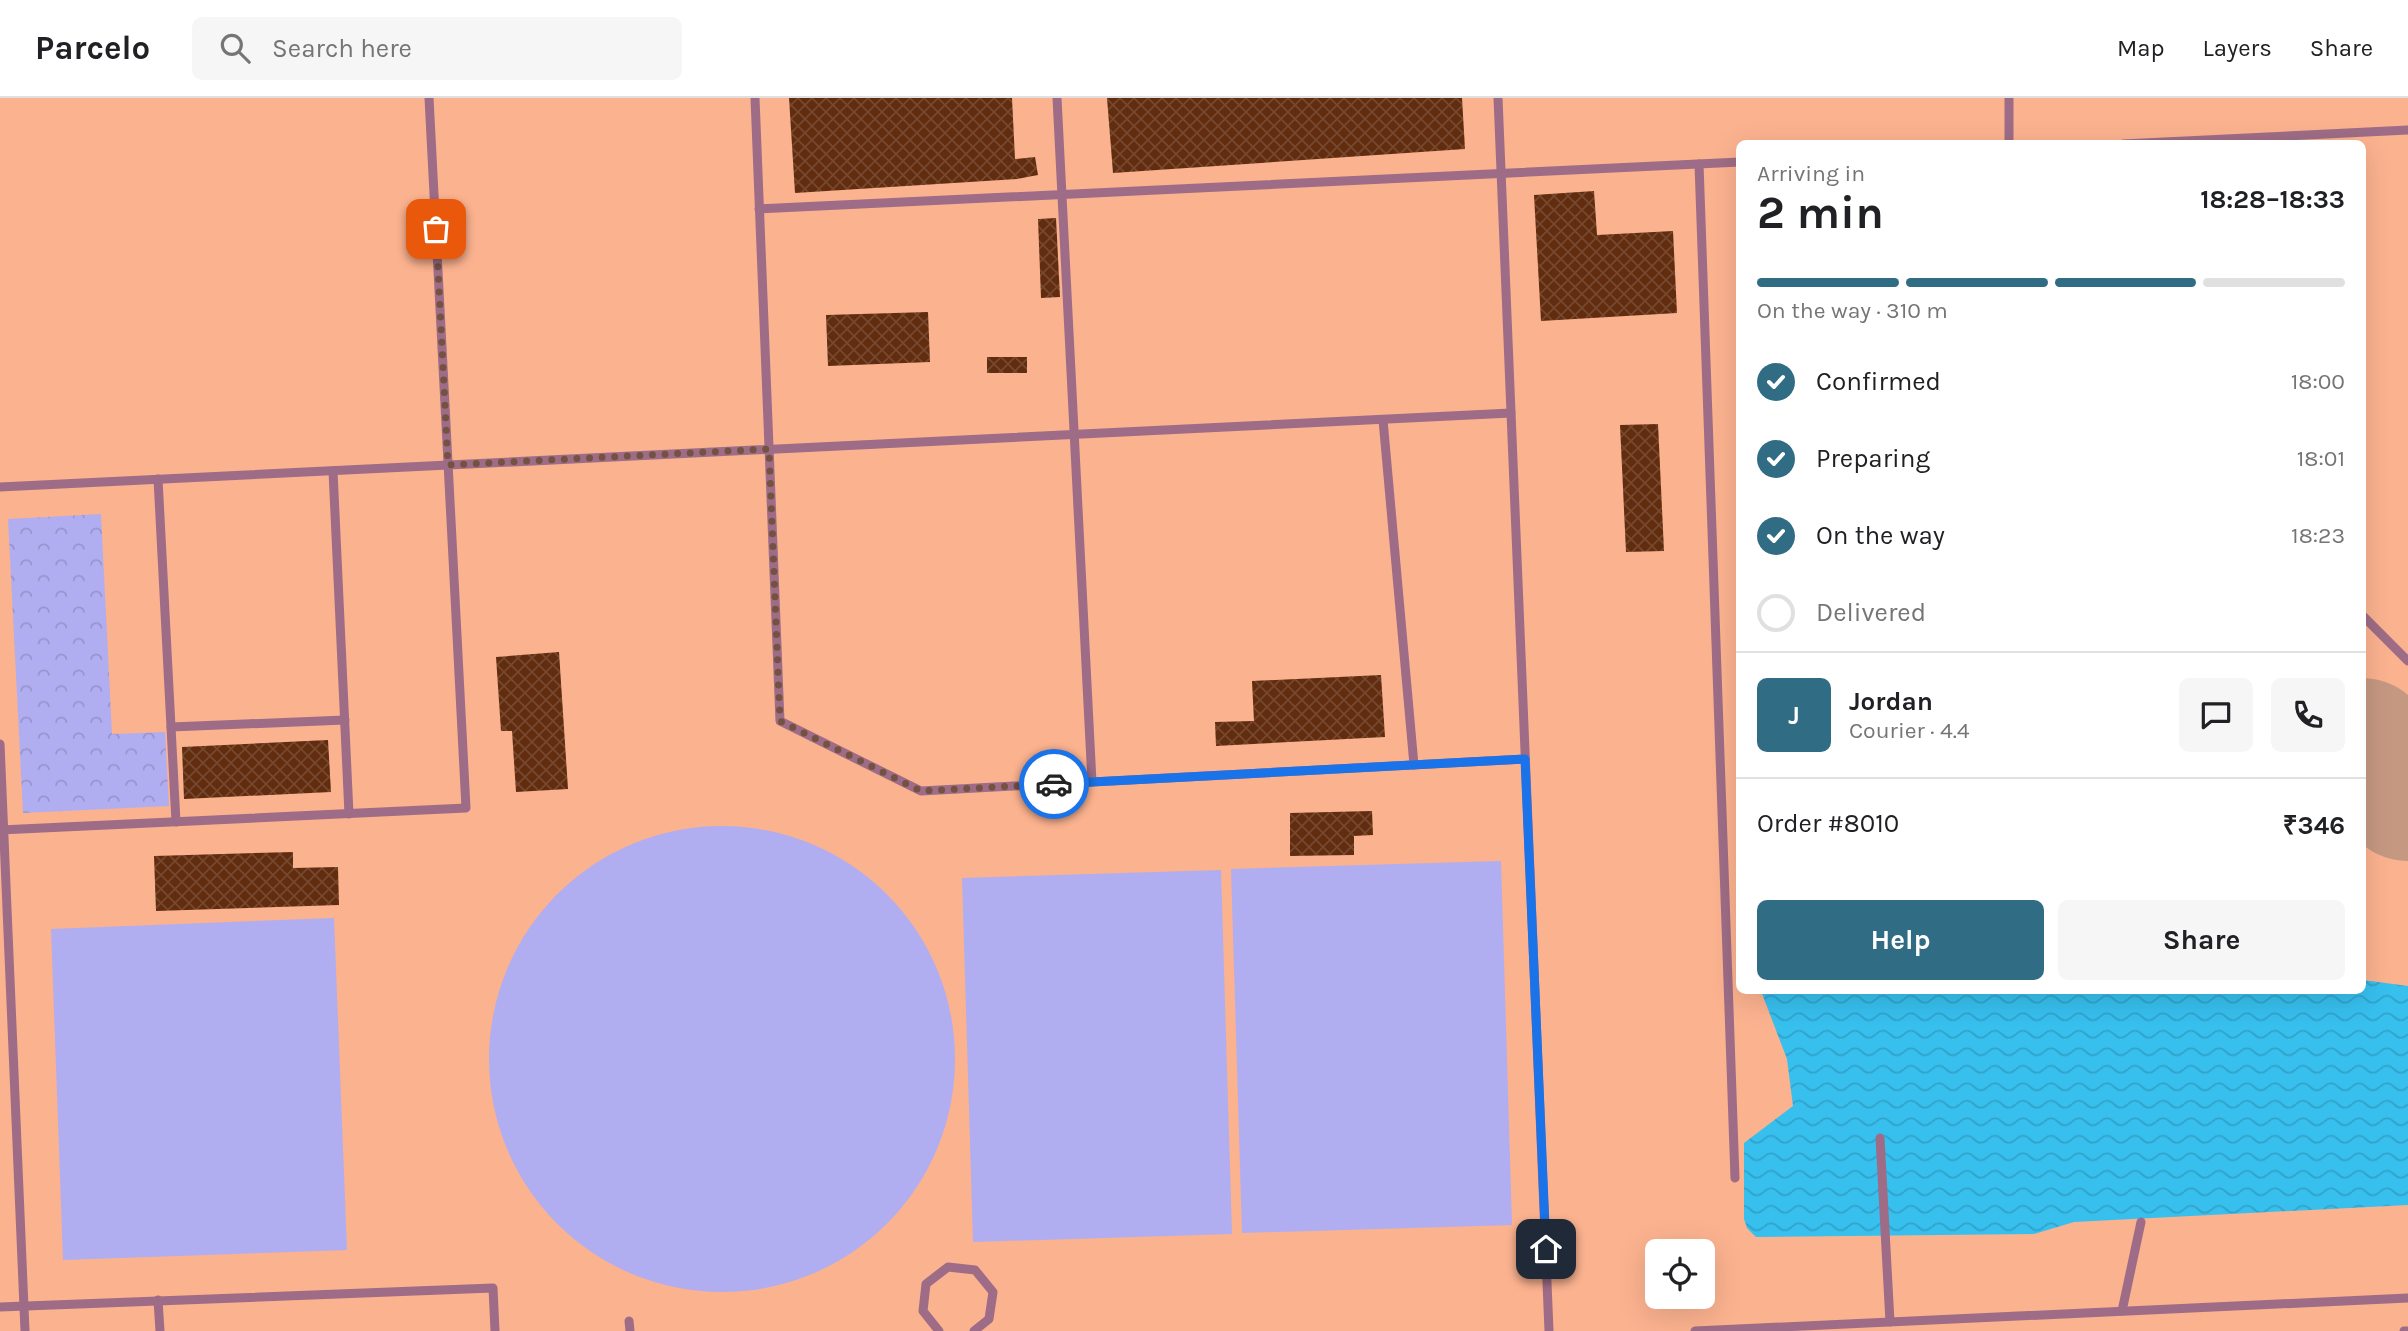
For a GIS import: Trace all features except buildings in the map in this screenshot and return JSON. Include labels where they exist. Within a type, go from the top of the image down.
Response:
[{"type":"lane","points":[[2,830],[466,808],[429,98]]},
{"type":"lane","points":[[755,98],[780,721],[921,791],[1525,759]]},
{"type":"lane","points":[[1057,98],[1092,782]]},
{"type":"lane","points":[[1498,98],[1549,1331]]},
{"type":"lane","points":[[2009,98],[2009,140]]},
{"type":"lane","points":[[2234,140],[2408,130]]},
{"type":"lane","points":[[759,209],[1736,162]]},
{"type":"lane","points":[[1699,164],[1735,1178]]},
{"type":"lane","points":[[0,487],[1511,413]]},
{"type":"lane","points":[[1383,419],[1414,765]]},
{"type":"lane","points":[[333,471],[349,814]]},
{"type":"lane","points":[[158,479],[176,822]]},
{"type":"lane","points":[[2366,619],[2408,661]]},
{"type":"lane","points":[[171,727],[345,720]]},
{"type":"lane","points":[[0,744],[25,1331]]},
{"type":"lane","points":[[1880,1138],[1890,1322]]},
{"type":"lane","points":[[2122,1311],[2141,1222]]},
{"type":"lane","points":[[939,1331],[923,1311],[926,1284],[948,1267],[975,1270],[993,1292],[989,1319],[974,1331]]},
{"type":"lane","points":[[0,1307],[494,1288],[495,1331]]},
{"type":"lane","points":[[1696,1331],[2408,1298]]},
{"type":"lane","points":[[158,1300],[160,1331]]},
{"type":"shaded area","points":[[0,98],[2408,98],[2408,1331],[0,1331]]},
{"type":"green space","points":[[101,514],[112,734],[165,732],[169,806],[23,813],[8,519]]},
{"type":"green space","points":[[722,826],[767,830],[811,844],[852,865],[887,894],[916,929],[937,970],[951,1014],[955,1059],[951,1104],[937,1148],[916,1189],[887,1224],[852,1253],[811,1274],[767,1288],[722,1292],[677,1288],[633,1274],[592,1253],[557,1224],[528,1189],[507,1148],[493,1104],[489,1059],[493,1014],[507,970],[528,929],[557,894],[592,865],[633,844],[677,830]]},
{"type":"green space","points":[[1501,861],[1512,1225],[1242,1233],[1231,869]]},
{"type":"green space","points":[[1221,870],[1232,1234],[973,1242],[962,878]]},
{"type":"green space","points":[[334,918],[347,1250],[63,1260],[51,929]]},
{"type":"water","points":[[2366,980],[2408,986],[2408,1205],[2074,1222],[2034,1234],[1756,1237],[1747,1228],[1744,1219],[1744,1143],[1793,1106],[1787,1059],[1762,994],[2366,994]]},
{"type":"runway","points":[[2366,753],[2408,790]]},
{"type":"way so far","points":[[436,229],[448,465],[769,449],[780,721],[921,791],[1054,784]]},
{"type":"route","points":[[1054,784],[1525,759],[1546,1249]]}]
